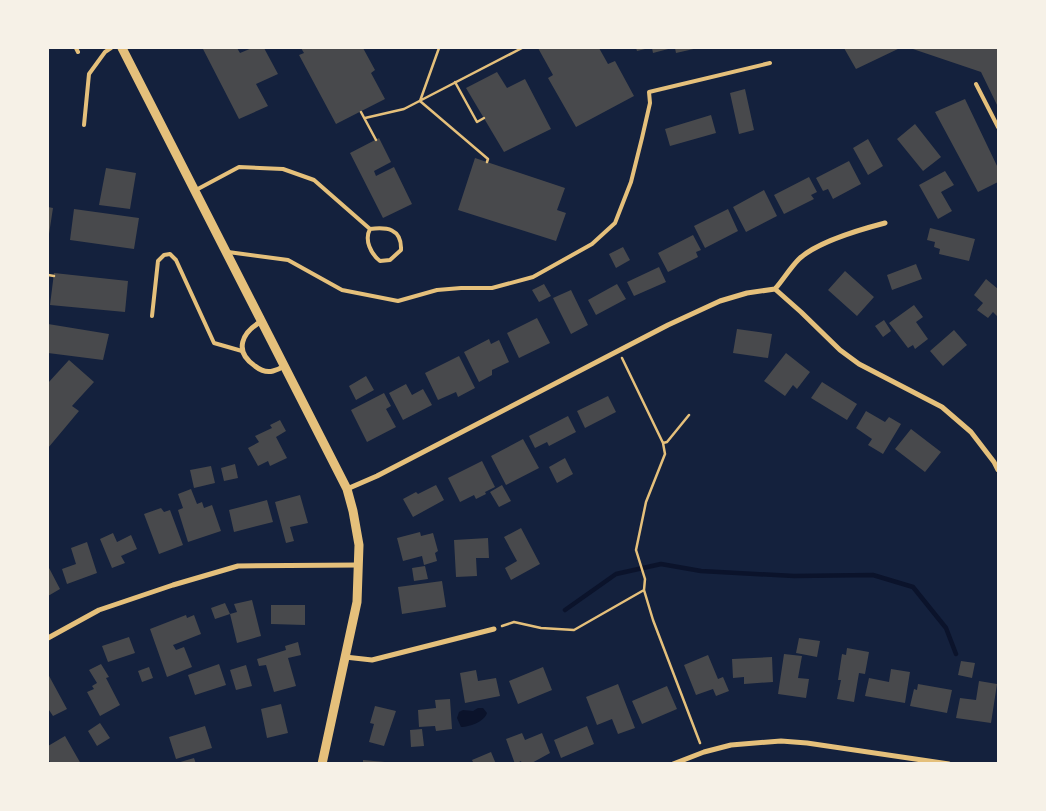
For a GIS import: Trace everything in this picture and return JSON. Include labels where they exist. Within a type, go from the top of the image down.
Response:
[{"type":"street","points":[[122,48],[347,489],[357,531],[359,564],[358,602],[322,764]]},
{"type":"street","points":[[347,489],[377,476],[618,350],[720,301],[747,293],[775,289],[800,258],[820,246],[856,230],[886,223]]},
{"type":"street","points":[[775,289],[840,350],[859,364],[942,407],[971,432],[998,470]]},
{"type":"street","points":[[262,321],[252,326],[243,339],[242,352],[246,359],[262,371],[273,371],[284,366]]},
{"type":"street","points":[[48,638],[99,610],[173,585],[238,566],[359,564]]},
{"type":"street","points":[[345,657],[372,660],[385,658],[494,629]]},
{"type":"street","points":[[673,764],[704,752],[731,745],[781,741],[808,743],[948,764]]},
{"type":"lane","points":[[84,125],[89,74],[105,52],[111,48]]},
{"type":"lane","points":[[226,251],[288,260],[342,290],[398,301],[437,290],[492,288],[533,277],[592,244],[615,223],[631,182],[638,156],[650,103],[649,92],[770,63]]},
{"type":"lane","points":[[976,84],[998,127]]},
{"type":"lane","points":[[195,191],[239,167],[283,169],[314,180],[370,229],[389,228],[395,232],[401,242],[401,250],[390,260],[380,261],[373,256],[370,248],[367,234],[370,229]]},
{"type":"lane","points":[[152,316],[158,261],[164,255],[170,254],[176,260],[214,343],[242,352]]},
{"type":"path","points":[[420,101],[439,48]]},
{"type":"path","points":[[365,118],[404,110],[522,48]]},
{"type":"path","points":[[455,82],[477,122],[484,118]]},
{"type":"path","points":[[420,101],[488,159],[487,162]]},
{"type":"path","points":[[361,112],[376,140]]},
{"type":"path","points":[[48,275],[54,276]]},
{"type":"path","points":[[618,350],[663,444],[665,454],[646,502],[636,550],[645,579],[644,590],[653,620],[704,752]]},
{"type":"path","points":[[663,444],[667,442],[688,414]]},
{"type":"path","points":[[494,629],[514,622],[541,628],[574,630],[644,590]]},
{"type":"water","points":[[483,708],[487,713],[483,719],[461,727],[457,718],[459,712],[463,710],[473,711]]},
{"type":"building","points":[[237,48],[240,53],[252,48],[264,48],[278,74],[256,84],[268,106],[239,119],[203,49]]},
{"type":"building","points":[[301,48],[363,48],[375,70],[371,73],[385,99],[336,124],[299,55],[304,53]]},
{"type":"building","points":[[538,48],[599,48],[608,64],[615,61],[634,96],[576,127],[548,78],[553,75]]},
{"type":"building","points":[[636,48],[649,48],[637,51]]},
{"type":"building","points":[[652,48],[672,48],[653,53]]},
{"type":"building","points":[[675,48],[698,48],[676,53]]},
{"type":"building","points":[[844,48],[900,48],[856,69]]},
{"type":"building","points":[[910,48],[998,48],[998,107],[981,72]]},
{"type":"building","points":[[497,72],[507,88],[525,79],[551,129],[504,152],[466,88]]},
{"type":"building","points":[[745,89],[754,130],[739,134],[730,93]]},
{"type":"building","points":[[965,99],[998,168],[998,182],[978,192],[935,112]]},
{"type":"building","points":[[711,115],[716,133],[670,146],[665,129]]},
{"type":"building","points":[[915,124],[941,157],[923,171],[897,139]]},
{"type":"building","points":[[379,138],[391,162],[374,171],[376,176],[394,167],[412,204],[383,218],[350,153]]},
{"type":"building","points":[[868,139],[883,166],[868,175],[853,148]]},
{"type":"building","points":[[475,158],[565,188],[557,210],[566,213],[556,241],[458,210]]},
{"type":"building","points":[[849,161],[861,184],[833,199],[828,189],[823,191],[816,178]]},
{"type":"building","points":[[106,168],[136,173],[130,209],[99,205]]},
{"type":"building","points":[[945,171],[954,185],[941,192],[952,211],[938,219],[919,185]]},
{"type":"building","points":[[809,177],[817,192],[811,195],[814,199],[784,214],[774,195]]},
{"type":"building","points":[[764,190],[777,216],[746,232],[733,207]]},
{"type":"building","points":[[48,207],[53,208],[49,234],[48,234]]},
{"type":"building","points":[[74,209],[139,218],[134,249],[70,240]]},
{"type":"building","points":[[728,209],[738,231],[705,248],[694,226]]},
{"type":"building","points":[[930,228],[975,239],[969,261],[939,254],[940,249],[934,247],[935,242],[927,240]]},
{"type":"building","points":[[693,235],[701,250],[696,252],[698,257],[668,272],[658,253]]},
{"type":"building","points":[[623,247],[630,260],[616,268],[609,254]]},
{"type":"building","points":[[916,264],[922,279],[892,290],[887,275]]},
{"type":"building","points":[[659,267],[666,282],[634,296],[627,282]]},
{"type":"building","points":[[845,271],[874,297],[857,316],[828,290]]},
{"type":"building","points":[[54,273],[128,281],[125,312],[50,305]]},
{"type":"building","points":[[986,279],[998,289],[998,317],[993,312],[988,318],[977,310],[983,303],[974,295]]},
{"type":"building","points":[[544,284],[551,296],[539,302],[532,290]]},
{"type":"building","points":[[617,284],[626,299],[596,315],[588,300]]},
{"type":"building","points":[[571,290],[588,325],[571,334],[553,298]]},
{"type":"building","points":[[914,305],[923,317],[916,322],[928,339],[915,349],[913,345],[908,348],[889,323]]},
{"type":"building","points":[[537,318],[550,343],[519,358],[507,333]]},
{"type":"building","points":[[884,320],[891,331],[883,337],[875,326]]},
{"type":"building","points":[[48,324],[109,334],[103,360],[48,353]]},
{"type":"building","points":[[737,329],[772,334],[768,358],[733,353]]},
{"type":"building","points":[[954,330],[967,345],[943,366],[930,351]]},
{"type":"building","points":[[489,339],[491,344],[499,340],[509,362],[492,370],[492,375],[479,382],[464,352]]},
{"type":"building","points":[[786,353],[810,372],[797,389],[793,385],[785,396],[764,381]]},
{"type":"building","points":[[459,356],[475,388],[458,397],[456,392],[438,400],[425,373]]},
{"type":"building","points":[[69,360],[94,382],[72,406],[79,411],[48,448],[48,383]]},
{"type":"building","points":[[366,376],[374,390],[356,400],[349,386]]},
{"type":"building","points":[[822,382],[857,404],[847,420],[811,398]]},
{"type":"building","points":[[406,384],[412,395],[423,389],[432,405],[403,420],[389,393]]},
{"type":"building","points":[[384,393],[391,406],[386,409],[396,427],[367,442],[351,410]]},
{"type":"building","points":[[608,396],[616,412],[585,428],[577,411]]},
{"type":"building","points":[[866,411],[885,422],[889,417],[901,424],[883,454],[868,445],[872,439],[856,428]]},
{"type":"building","points":[[568,416],[576,432],[549,446],[547,442],[535,448],[529,436]]},
{"type":"building","points":[[280,420],[286,431],[276,437],[287,458],[270,466],[268,461],[258,466],[248,448],[259,442],[255,436],[272,428],[270,425]]},
{"type":"building","points":[[911,429],[941,452],[925,472],[895,449]]},
{"type":"building","points":[[523,439],[539,468],[506,485],[491,456]]},
{"type":"building","points":[[565,458],[573,474],[557,483],[549,467]]},
{"type":"building","points":[[482,461],[495,487],[476,499],[474,495],[460,502],[448,478]]},
{"type":"building","points":[[235,464],[238,478],[224,481],[221,468]]},
{"type":"building","points":[[211,466],[215,483],[194,488],[190,470]]},
{"type":"building","points":[[436,485],[444,500],[413,517],[403,499]]},
{"type":"building","points":[[502,485],[511,501],[499,507],[490,492]]},
{"type":"building","points":[[191,489],[197,504],[202,502],[204,508],[212,505],[221,531],[188,542],[178,510],[183,508],[178,494]]},
{"type":"building","points":[[300,495],[308,523],[290,527],[294,541],[286,543],[275,502]]},
{"type":"building","points":[[267,500],[273,522],[234,532],[229,510]]},
{"type":"building","points":[[161,508],[164,512],[170,510],[183,545],[159,554],[144,514]]},
{"type":"building","points":[[521,528],[540,564],[511,580],[505,568],[517,561],[504,537]]},
{"type":"building","points":[[420,532],[421,536],[433,533],[438,551],[435,553],[437,561],[424,565],[422,556],[403,561],[397,538]]},
{"type":"building","points":[[113,533],[117,542],[131,535],[137,549],[121,556],[125,563],[112,568],[100,539]]},
{"type":"building","points":[[488,538],[489,558],[476,558],[477,576],[456,577],[454,540]]},
{"type":"building","points":[[87,542],[97,573],[67,584],[62,569],[76,564],[71,548]]},
{"type":"building","points":[[48,566],[60,589],[48,596]]},
{"type":"building","points":[[425,566],[428,579],[414,581],[412,568]]},
{"type":"building","points":[[442,581],[446,607],[402,614],[398,587]]},
{"type":"building","points":[[252,600],[261,636],[237,643],[230,614],[237,612],[234,604]]},
{"type":"building","points":[[225,603],[230,614],[215,619],[211,608]]},
{"type":"building","points":[[271,605],[305,605],[305,625],[271,624]]},
{"type":"building","points":[[186,615],[187,618],[194,615],[201,634],[173,645],[176,650],[184,647],[192,667],[167,677],[150,629]]},
{"type":"building","points":[[129,637],[135,653],[108,662],[102,646]]},
{"type":"building","points":[[799,638],[820,641],[817,657],[796,653]]},
{"type":"building","points":[[298,642],[301,655],[288,658],[296,686],[274,692],[266,665],[259,666],[257,659],[286,650],[285,646]]},
{"type":"building","points":[[847,648],[869,652],[865,674],[859,673],[854,702],[837,699],[841,680],[838,680],[842,654],[846,655]]},
{"type":"building","points":[[784,654],[802,656],[798,678],[809,679],[806,698],[778,694]]},
{"type":"building","points":[[708,655],[718,679],[723,677],[729,691],[716,696],[713,689],[696,695],[684,665]]},
{"type":"building","points":[[772,657],[773,682],[744,684],[744,677],[733,678],[732,659]]},
{"type":"building","points":[[961,661],[975,663],[972,678],[958,675]]},
{"type":"building","points":[[101,664],[109,677],[106,678],[120,705],[100,716],[87,692],[94,689],[92,686],[97,683],[89,670]]},
{"type":"building","points":[[219,664],[226,685],[195,695],[188,675]]},
{"type":"building","points":[[246,665],[252,686],[236,690],[230,670]]},
{"type":"building","points":[[149,667],[153,678],[142,682],[138,671]]},
{"type":"building","points":[[543,667],[552,690],[518,704],[509,681]]},
{"type":"building","points":[[891,669],[910,672],[905,703],[865,696],[869,678],[889,682]]},
{"type":"building","points":[[476,670],[478,681],[496,678],[500,696],[465,703],[460,673]]},
{"type":"building","points":[[48,674],[67,709],[53,716],[48,711]]},
{"type":"building","points":[[979,681],[997,684],[991,723],[956,718],[960,698],[976,700]]},
{"type":"building","points":[[618,684],[635,728],[618,734],[612,719],[597,725],[586,697]]},
{"type":"building","points":[[918,684],[952,690],[947,713],[910,706],[914,689],[917,690]]},
{"type":"building","points":[[667,686],[677,709],[642,724],[632,701]]},
{"type":"building","points":[[450,699],[452,729],[436,731],[435,726],[419,727],[418,710],[436,708],[435,700]]},
{"type":"building","points":[[281,704],[288,733],[267,738],[261,709]]},
{"type":"building","points":[[375,706],[396,711],[384,746],[369,742],[374,724],[370,723]]},
{"type":"building","points":[[100,723],[110,738],[97,746],[88,731]]},
{"type":"building","points":[[205,726],[212,748],[176,759],[169,737]]},
{"type":"building","points":[[587,726],[594,744],[561,758],[554,740]]},
{"type":"building","points":[[422,729],[424,746],[411,747],[410,730]]},
{"type":"building","points":[[522,733],[525,740],[542,733],[550,753],[530,764],[522,764],[521,761],[515,764],[506,739]]},
{"type":"building","points":[[65,736],[81,764],[51,764],[48,758],[48,746]]},
{"type":"building","points":[[491,752],[496,764],[474,764],[472,760]]},
{"type":"building","points":[[194,758],[196,764],[177,764],[177,763]]},
{"type":"building","points":[[363,760],[385,762],[385,764],[363,764]]},
{"type":"waterway","points":[[565,610],[616,574],[661,564],[701,571],[794,576],[873,575],[913,587],[946,628],[956,654]]}]
